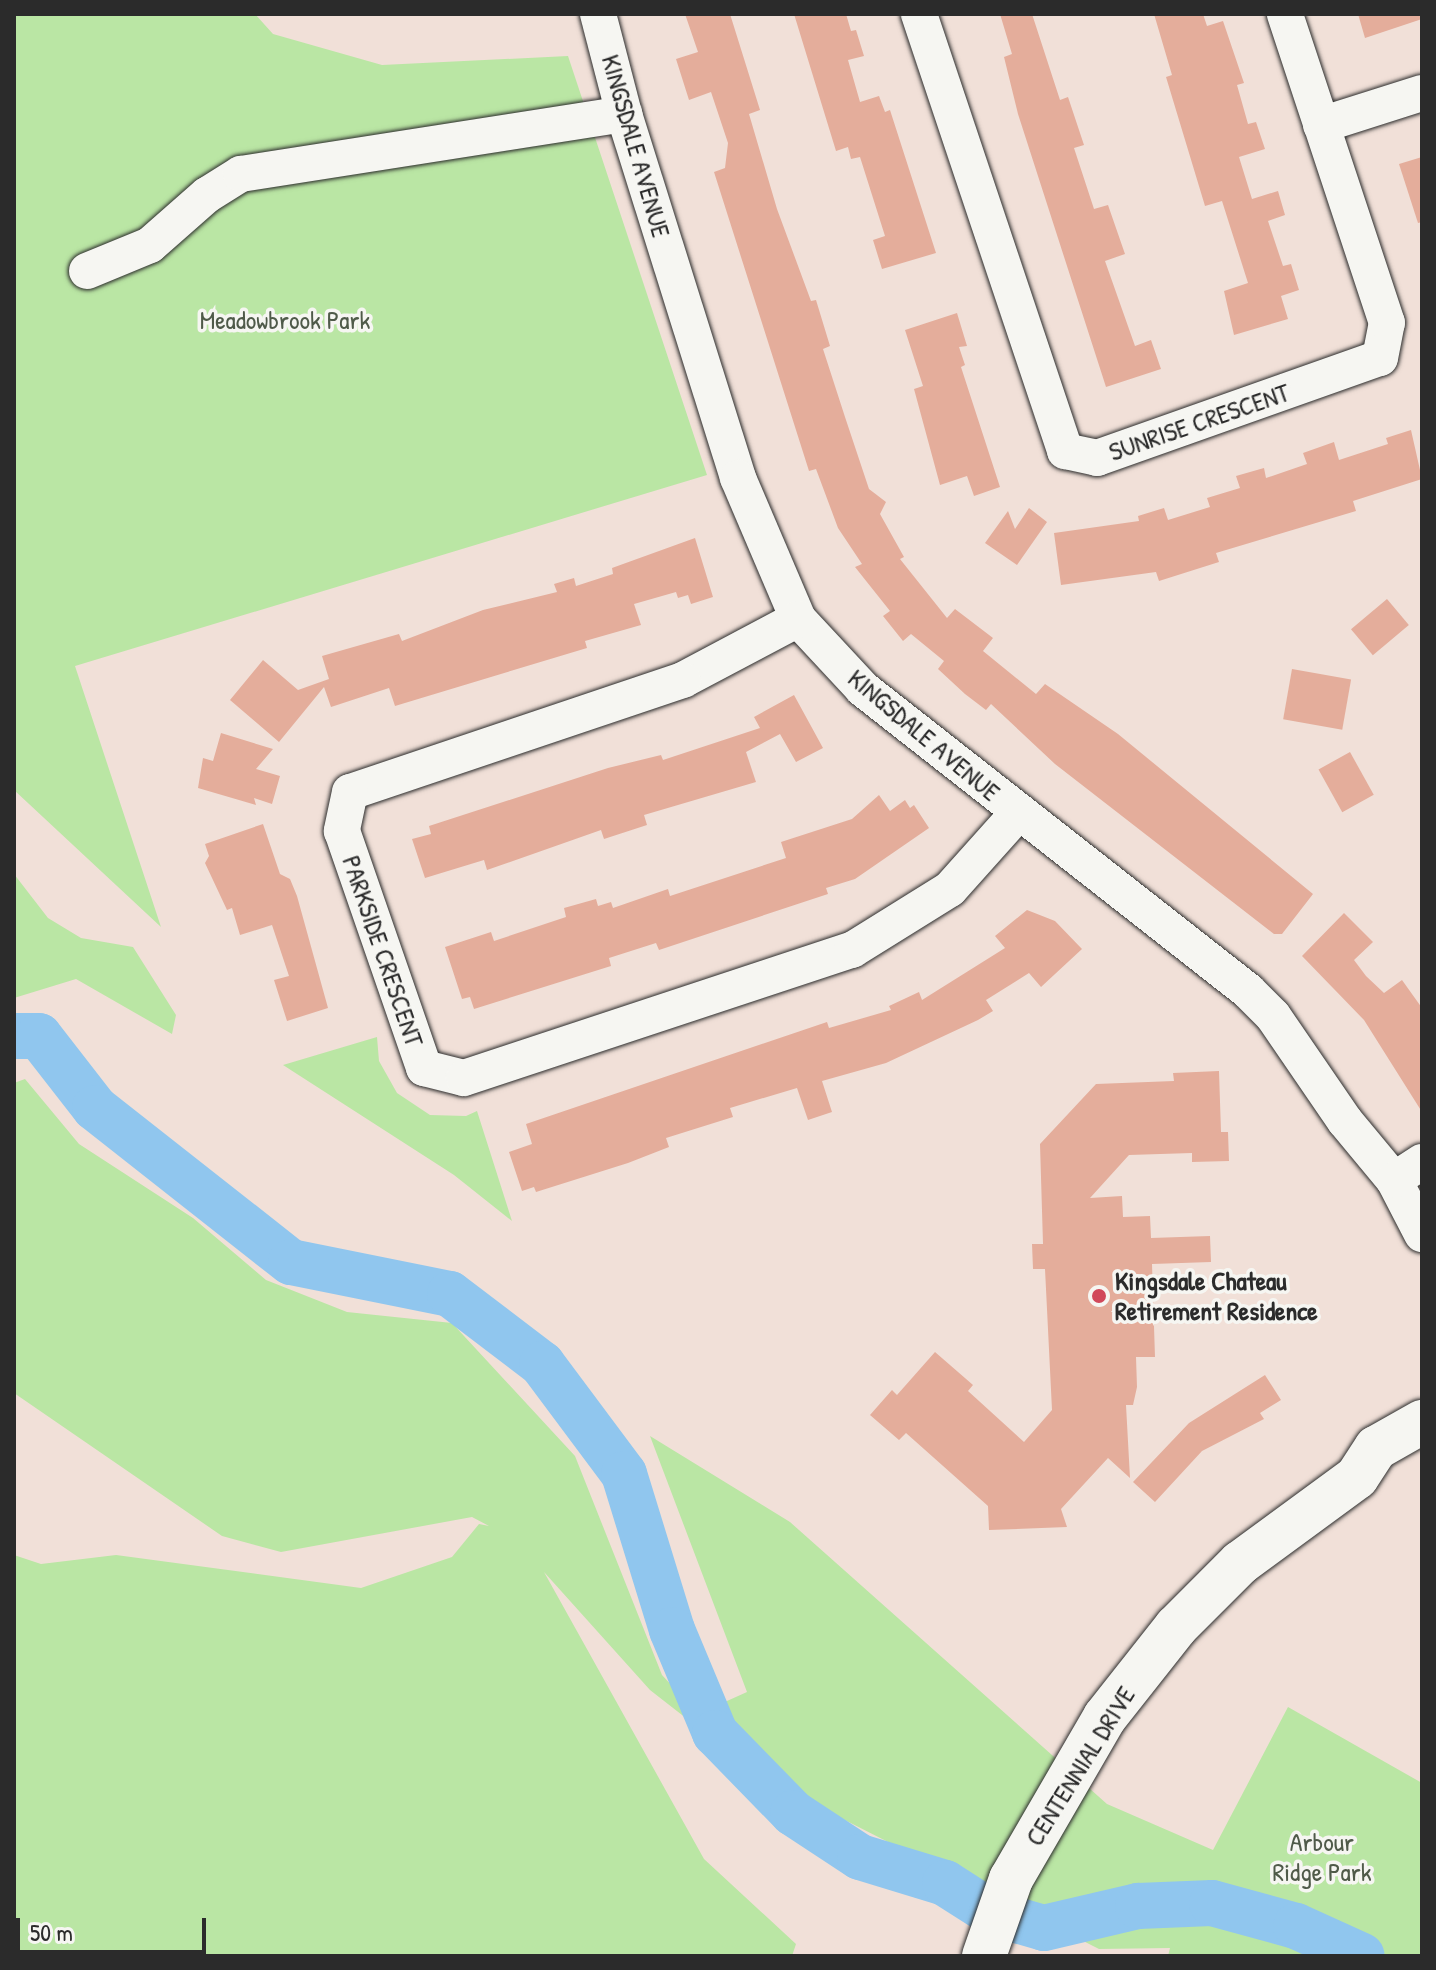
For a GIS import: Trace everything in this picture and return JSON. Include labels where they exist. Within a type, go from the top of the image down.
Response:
[{"type":"main road","name":"CENTENNIAL DRIVE","points":[[984,1956],[1011,1879],[1105,1717],[1176,1627],[1240,1563],[1357,1477],[1376,1448],[1422,1422]]},
{"type":"main road","name":"CENTENNIAL DRIVE","points":[[1357,1477],[1390,1469],[1422,1451]]},
{"type":"street","name":"KINGSDALE AVENUE","points":[[598,14],[624,114],[738,478],[798,619],[863,689],[1248,991],[1273,1016],[1345,1121],[1408,1171],[1422,1234]]},
{"type":"street","name":"SUNRISE CRESCENT","points":[[919,14],[1065,451],[1097,458],[1380,358],[1387,323],[1285,14]]},
{"type":"street","points":[[1321,125],[1422,93]]},
{"type":"street","points":[[87,271],[150,245],[207,195],[241,174],[624,114]]},
{"type":"street","name":"PARKSIDE CRESCENT","points":[[798,619],[683,680],[350,792],[342,831],[424,1068],[464,1078],[852,950],[950,889],[1018,813]]},
{"type":"green space","name":"Meadowbrook Park","points":[[14,14],[255,14],[273,34],[382,65],[568,56],[707,475],[75,666],[161,927],[14,790]]},
{"type":"green space","points":[[14,874],[48,918],[81,938],[133,947],[176,1015],[172,1034],[76,979],[14,998]]},
{"type":"green space","points":[[377,1037],[379,1061],[397,1093],[430,1115],[466,1116],[477,1111],[512,1221],[454,1175],[283,1065]]},
{"type":"green space","name":"Arbour Ridge Park","points":[[25,1079],[79,1144],[193,1218],[266,1280],[347,1312],[452,1323],[575,1456],[662,1675],[698,1714],[747,1692],[650,1436],[790,1522],[1107,1804],[1213,1850],[1288,1707],[1422,1783],[1422,1956],[1168,1956],[1170,1948],[1099,1949],[764,1779],[650,1690],[544,1572],[704,1859],[796,1944],[792,1956],[14,1956],[14,1555],[41,1564],[116,1555],[361,1588],[452,1557],[479,1524],[489,1526],[472,1517],[281,1552],[222,1536],[14,1393],[14,1083]]},
{"type":"building","points":[[685,14],[730,14],[760,110],[749,114],[777,209],[811,301],[816,300],[830,346],[823,349],[845,417],[869,489],[886,502],[880,514],[904,557],[900,559],[947,618],[955,609],[993,638],[983,651],[1036,694],[1045,684],[1118,734],[1313,894],[1282,934],[1274,934],[1055,764],[991,704],[986,710],[965,694],[938,669],[944,661],[911,634],[903,641],[883,616],[890,611],[855,567],[862,564],[838,528],[816,469],[809,471],[714,172],[725,168],[728,143],[711,92],[689,100],[676,59],[698,52]]},
{"type":"building","points":[[794,14],[846,14],[851,31],[856,30],[864,56],[848,60],[860,102],[879,96],[885,112],[890,110],[936,253],[882,269],[873,240],[885,236],[860,157],[851,159],[848,147],[836,151]]},
{"type":"building","points":[[1000,14],[1032,14],[1060,100],[1068,97],[1084,145],[1074,148],[1094,209],[1108,205],[1125,254],[1105,261],[1135,346],[1151,340],[1161,369],[1106,387],[1018,114],[1004,57],[1012,54]]},
{"type":"building","points":[[1154,14],[1203,14],[1207,26],[1223,21],[1244,83],[1237,85],[1248,124],[1256,122],[1265,149],[1239,157],[1252,199],[1278,191],[1285,215],[1268,221],[1283,266],[1291,264],[1299,290],[1281,296],[1288,319],[1234,335],[1224,291],[1248,283],[1222,201],[1205,206],[1166,77],[1172,75]]},
{"type":"building","points":[[1358,14],[1422,14],[1422,19],[1365,38]]},
{"type":"building","points":[[1422,157],[1422,222],[1418,223],[1399,164]]},
{"type":"building","points":[[957,313],[967,346],[959,347],[965,365],[961,367],[1000,487],[974,496],[967,476],[940,485],[914,389],[923,386],[905,330]]},
{"type":"building","points":[[1411,430],[1422,479],[1353,501],[1356,511],[1216,553],[1219,562],[1159,581],[1156,572],[1061,585],[1054,533],[1139,521],[1138,516],[1164,508],[1168,520],[1210,507],[1207,498],[1240,488],[1236,476],[1264,468],[1266,478],[1307,464],[1303,453],[1334,442],[1339,460],[1388,444],[1386,438]]},
{"type":"building","points":[[1029,508],[1047,522],[1017,565],[985,543],[1008,511],[1015,529]]},
{"type":"building","points":[[695,538],[713,597],[691,604],[688,595],[678,598],[676,592],[634,604],[641,625],[585,641],[587,648],[395,706],[389,688],[331,707],[324,687],[279,742],[230,700],[263,660],[298,690],[329,679],[322,656],[399,634],[402,641],[483,610],[557,592],[554,584],[574,578],[576,586],[613,574],[612,568]]},
{"type":"building","points":[[1387,599],[1409,625],[1373,655],[1351,629]]},
{"type":"building","points":[[1292,669],[1351,679],[1342,730],[1283,719]]},
{"type":"building","points":[[794,695],[823,748],[796,762],[780,734],[746,752],[756,782],[644,815],[647,825],[604,839],[601,830],[487,870],[484,860],[425,878],[412,839],[431,834],[429,826],[608,768],[661,755],[663,760],[760,728],[754,717]]},
{"type":"building","points":[[221,733],[273,749],[256,769],[280,776],[272,804],[254,798],[256,805],[198,788],[203,758],[213,761]]},
{"type":"building","points":[[1350,752],[1374,795],[1342,812],[1319,769]]},
{"type":"building","points":[[879,795],[890,811],[905,800],[910,808],[914,805],[929,828],[855,879],[826,888],[828,894],[659,950],[656,943],[609,958],[611,966],[474,1009],[470,997],[462,999],[445,947],[491,932],[494,941],[566,917],[564,908],[596,899],[598,906],[611,902],[613,908],[668,889],[670,896],[786,858],[781,842],[852,819]]},
{"type":"building","points":[[263,824],[280,874],[290,879],[297,896],[328,1008],[287,1021],[274,980],[289,976],[272,925],[240,935],[232,908],[227,910],[205,863],[209,856],[205,844]]},
{"type":"building","points":[[1027,910],[1055,921],[1082,949],[1041,987],[1029,973],[986,1000],[993,1011],[978,1020],[886,1063],[822,1081],[832,1112],[808,1120],[797,1088],[730,1108],[733,1117],[666,1138],[669,1147],[628,1163],[536,1192],[534,1187],[522,1191],[509,1152],[532,1144],[526,1124],[827,1022],[829,1028],[891,1010],[889,1006],[919,992],[922,1000],[1005,948],[995,936]]},
{"type":"building","points":[[1344,913],[1373,942],[1354,960],[1366,976],[1384,993],[1402,980],[1422,1008],[1422,1112],[1364,1020],[1302,956]]},
{"type":"building","name":"Kingsdale Chateau Retirement Residence","points":[[1219,1071],[1221,1132],[1228,1132],[1229,1161],[1192,1162],[1192,1153],[1129,1155],[1090,1198],[1122,1196],[1123,1217],[1150,1216],[1151,1238],[1210,1236],[1211,1262],[1152,1264],[1155,1357],[1136,1357],[1137,1387],[1133,1405],[1126,1405],[1130,1478],[1108,1458],[1061,1509],[1067,1527],[989,1530],[988,1506],[906,1433],[899,1440],[870,1415],[892,1390],[897,1395],[935,1352],[973,1385],[968,1391],[1024,1442],[1052,1410],[1045,1269],[1033,1269],[1032,1244],[1043,1244],[1040,1144],[1096,1084],[1174,1081],[1173,1073]]},
{"type":"building","points":[[1265,1375],[1281,1400],[1260,1413],[1264,1419],[1202,1451],[1155,1502],[1133,1482],[1189,1423]]},
{"type":"waterway","points":[[14,1036],[39,1036],[95,1108],[291,1262],[450,1294],[542,1364],[624,1474],[672,1630],[715,1733],[793,1813],[860,1857],[945,1883],[992,1913],[1044,1928],[1138,1906],[1212,1903],[1296,1926],[1362,1956]]},
{"type":"place","name":"Kingsdale Chateau Retirement Residence","points":[[1099,1296]]}]
